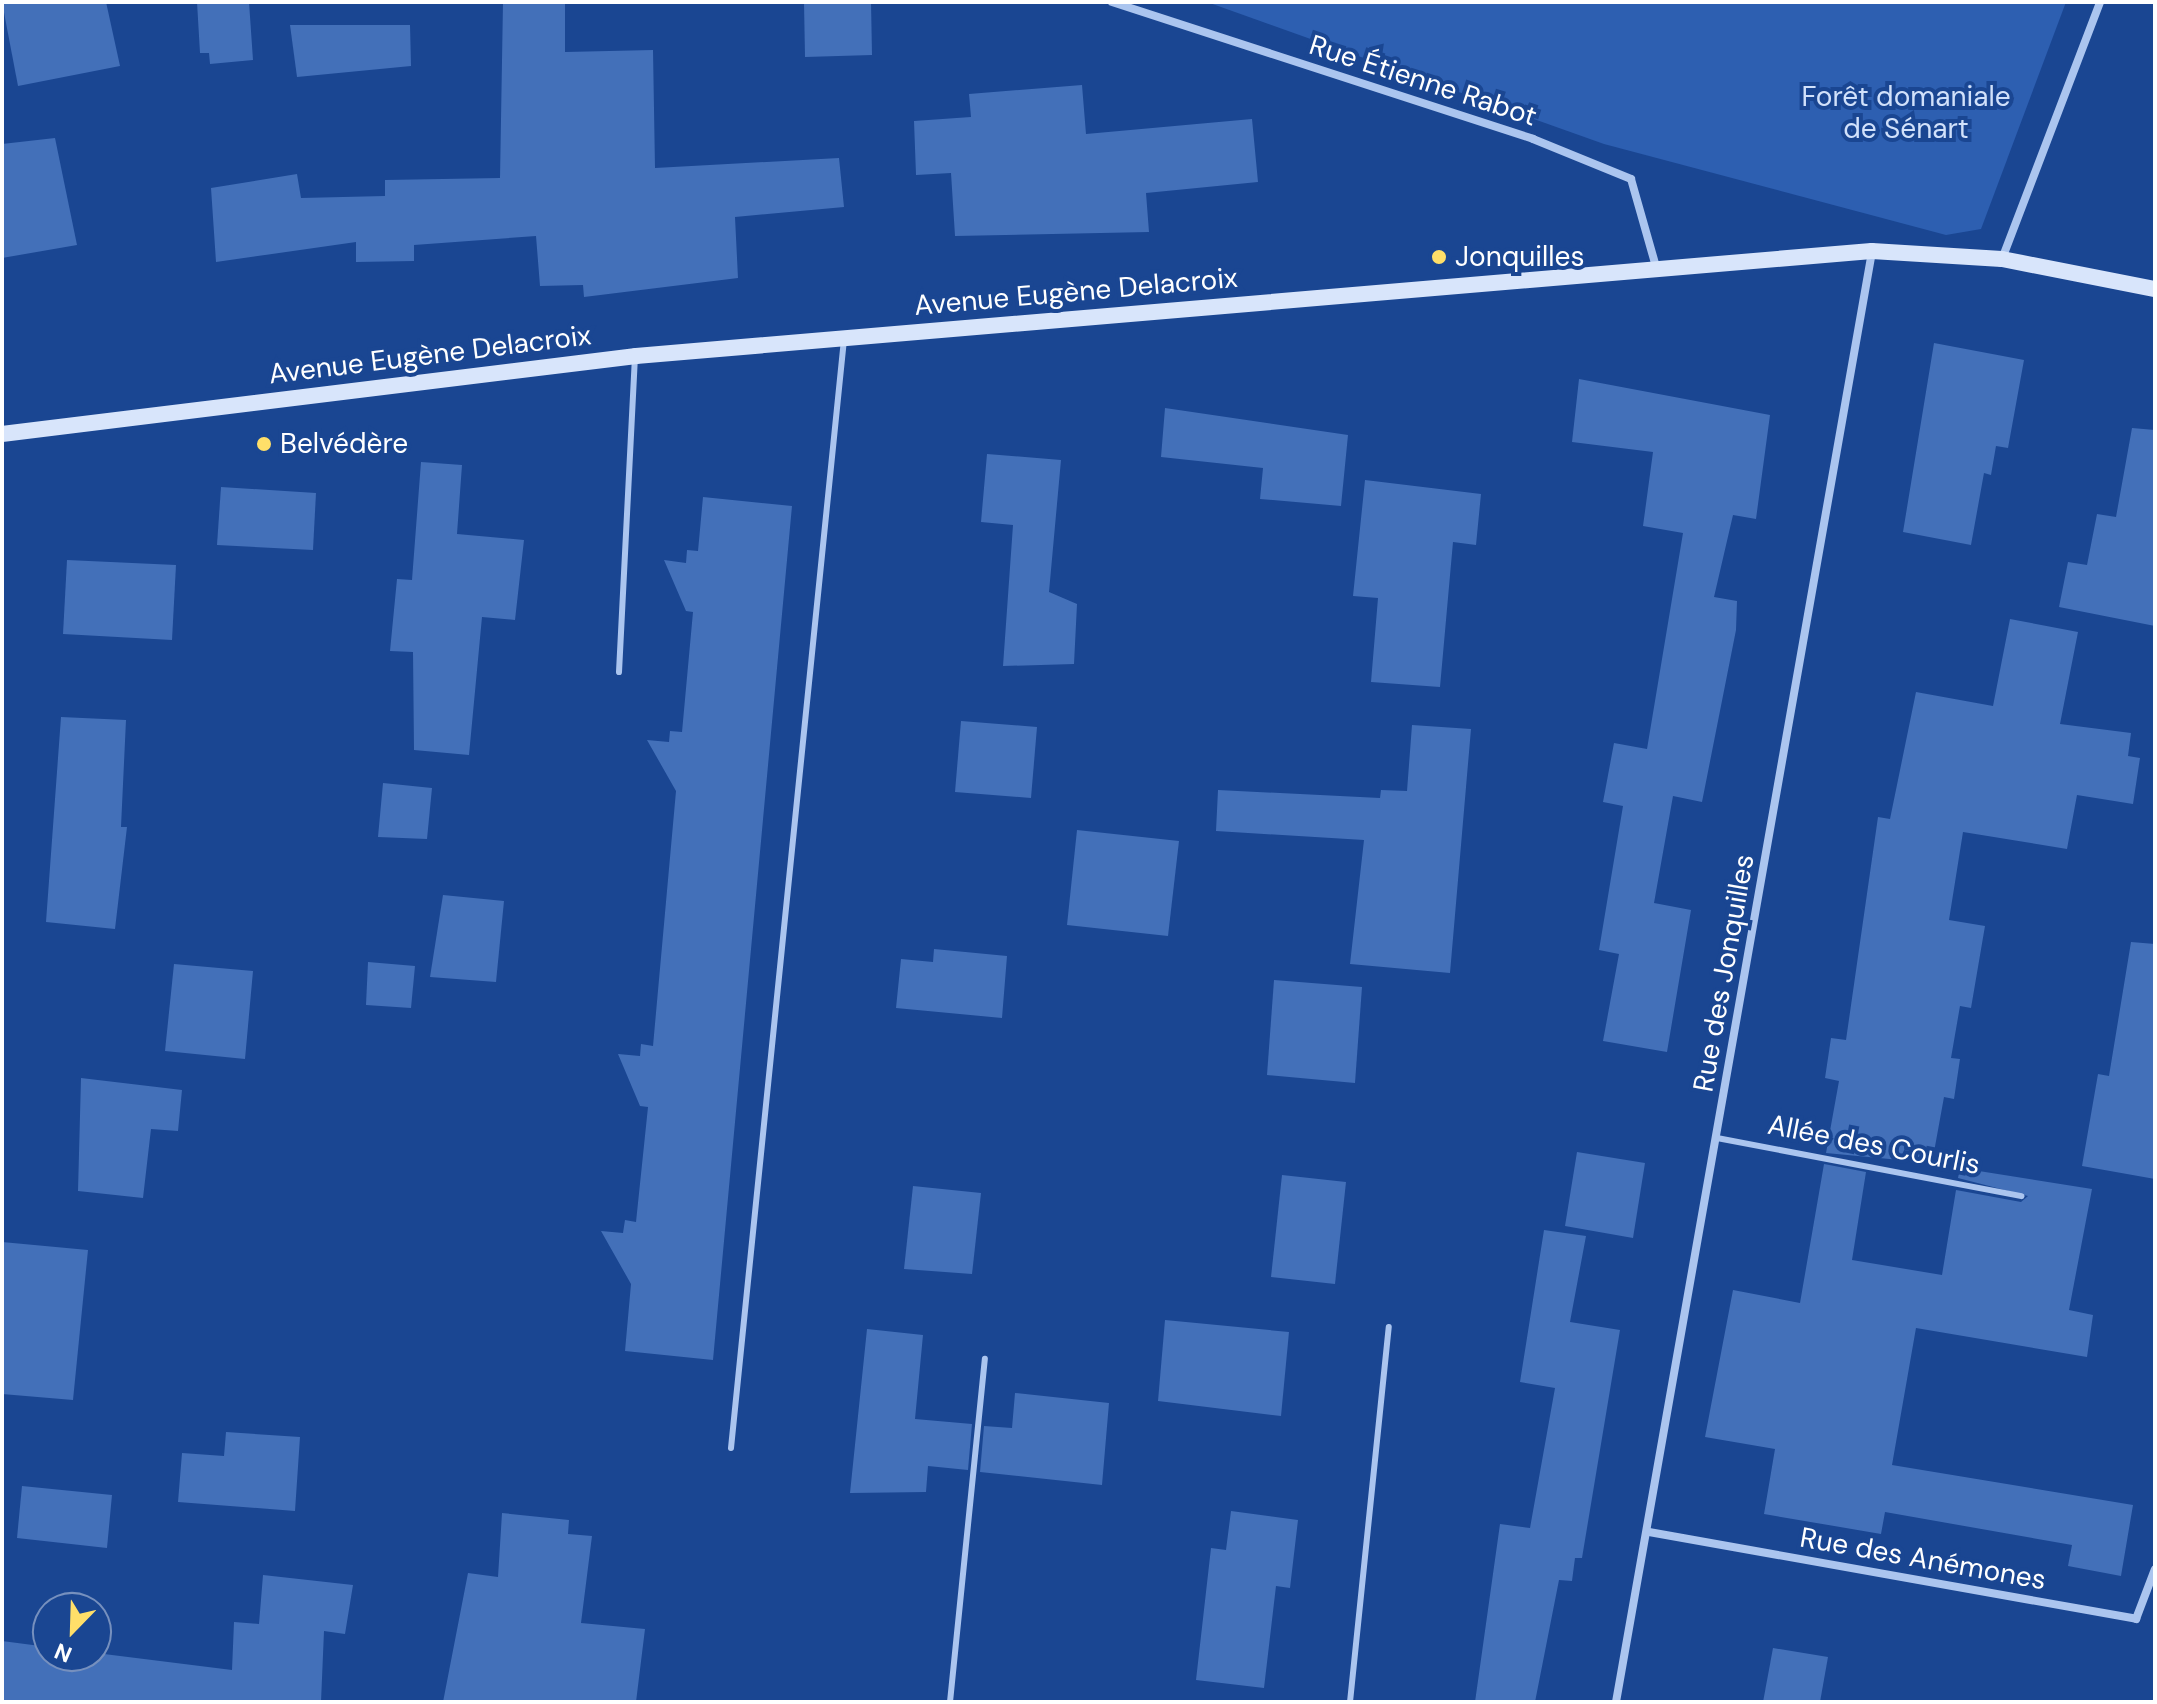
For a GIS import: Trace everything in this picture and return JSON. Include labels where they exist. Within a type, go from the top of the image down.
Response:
[{"type":"main road","name":"Avenue Eugène Delacroix","points":[[2,434],[636,356],[1872,251],[2002,259],[2155,289]]},
{"type":"street","name":"Rue Étienne Rabot","points":[[1112,2],[1533,139],[1631,179],[1656,267]]},
{"type":"street","points":[[2002,259],[2100,2]]},
{"type":"street","name":"Rue des Jonquilles","points":[[1616,1702],[1649,1532],[1872,251]]},
{"type":"street","name":"Rue des Anémones","points":[[1649,1532],[2136,1619],[2155,1569]]},
{"type":"lane","points":[[731,1448],[844,336]]},
{"type":"lane","points":[[619,672],[636,356]]},
{"type":"lane","name":"Allée des Courlis","points":[[1717,1138],[2022,1196]]},
{"type":"lane","points":[[1350,1702],[1389,1327]]},
{"type":"lane","points":[[950,1702],[985,1359]]},
{"type":"green space","name":"Forêt domaniale de Sénart","points":[[1207,2],[2066,2],[1981,229],[1946,235],[1604,144]]},
{"type":"building","points":[[2,2],[106,2],[120,66],[18,86]]},
{"type":"building","points":[[197,2],[249,2],[253,60],[210,64],[209,53],[200,53]]},
{"type":"building","points":[[503,2],[565,2],[565,52],[653,50],[655,168],[839,158],[844,207],[735,217],[738,278],[584,297],[583,285],[540,286],[536,236],[414,245],[414,261],[356,262],[356,242],[216,262],[211,188],[297,174],[301,198],[385,196],[385,180],[500,178]]},
{"type":"building","points":[[804,2],[871,2],[872,55],[805,57]]},
{"type":"building","points":[[290,25],[410,25],[411,66],[297,77]]},
{"type":"building","points":[[1082,85],[1086,134],[1252,119],[1258,182],[1146,193],[1149,232],[955,236],[951,173],[916,175],[914,121],[971,117],[969,94]]},
{"type":"building","points":[[55,138],[77,245],[2,258],[2,144]]},
{"type":"building","points":[[1934,343],[2024,360],[2008,448],[1996,446],[1991,475],[1984,473],[1971,545],[1903,532]]},
{"type":"building","points":[[1579,379],[1770,415],[1756,519],[1733,515],[1714,597],[1737,601],[1736,630],[1702,802],[1673,796],[1654,903],[1691,910],[1667,1052],[1603,1041],[1619,954],[1599,950],[1623,806],[1603,802],[1614,743],[1647,749],[1683,533],[1643,526],[1653,452],[1572,442]]},
{"type":"building","points":[[1165,408],[1348,435],[1341,506],[1260,499],[1263,468],[1161,457]]},
{"type":"building","points":[[2132,428],[2155,430],[2155,626],[2059,607],[2068,562],[2087,565],[2097,514],[2116,517]]},
{"type":"building","points":[[987,454],[1061,460],[1049,592],[1077,604],[1074,664],[1003,666],[1013,525],[981,522]]},
{"type":"building","points":[[421,462],[462,465],[457,534],[524,540],[515,620],[482,617],[469,755],[414,750],[413,652],[390,651],[397,579],[412,580]]},
{"type":"building","points":[[1365,480],[1481,494],[1476,545],[1453,542],[1440,687],[1371,682],[1378,598],[1353,596]]},
{"type":"building","points":[[221,487],[316,493],[313,550],[217,545]]},
{"type":"building","points":[[703,497],[792,506],[713,1360],[625,1351],[631,1284],[601,1231],[623,1233],[625,1220],[636,1222],[648,1107],[640,1106],[618,1054],[640,1056],[641,1044],[653,1046],[676,791],[647,740],[669,742],[670,731],[682,732],[693,612],[686,611],[664,560],[686,563],[687,550],[698,551]]},
{"type":"building","points":[[67,560],[176,565],[172,640],[63,634]]},
{"type":"building","points":[[2010,619],[2078,632],[2060,724],[2131,733],[2128,756],[2140,758],[2133,804],[2077,795],[2067,849],[1963,832],[1949,920],[1985,926],[1971,1008],[1960,1006],[1951,1058],[1960,1059],[1954,1099],[1944,1097],[1932,1163],[1826,1153],[1839,1081],[1825,1078],[1831,1038],[1846,1040],[1878,817],[1890,819],[1916,692],[1993,706]]},
{"type":"building","points":[[61,717],[126,720],[121,827],[127,827],[115,929],[46,922]]},
{"type":"building","points":[[961,721],[1037,727],[1031,798],[955,792]]},
{"type":"building","points":[[1412,725],[1471,729],[1450,973],[1350,964],[1364,840],[1216,831],[1218,790],[1380,798],[1381,790],[1407,791]]},
{"type":"building","points":[[383,783],[432,788],[427,839],[378,837]]},
{"type":"building","points":[[1077,830],[1179,841],[1168,936],[1067,925]]},
{"type":"building","points":[[443,895],[504,901],[496,982],[430,977]]},
{"type":"building","points":[[2131,942],[2155,944],[2155,1179],[2082,1166],[2098,1074],[2109,1076]]},
{"type":"building","points":[[934,949],[1007,956],[1002,1018],[896,1008],[901,959],[933,962]]},
{"type":"building","points":[[368,962],[415,966],[411,1008],[366,1005]]},
{"type":"building","points":[[174,964],[253,971],[245,1059],[165,1051]]},
{"type":"building","points":[[1274,980],[1362,987],[1355,1083],[1267,1075]]},
{"type":"building","points":[[81,1078],[182,1090],[178,1131],[151,1129],[143,1198],[78,1191]]},
{"type":"building","points":[[1577,1152],[1645,1163],[1633,1238],[1565,1226]]},
{"type":"building","points":[[1824,1164],[1866,1172],[1852,1260],[1942,1275],[1956,1190],[2021,1202],[2028,1196],[1958,1178],[1960,1168],[2092,1189],[2069,1310],[2093,1315],[2087,1357],[1916,1328],[1892,1465],[2133,1505],[2121,1576],[2068,1566],[2072,1545],[1885,1512],[1881,1534],[1764,1514],[1775,1449],[1705,1437],[1733,1290],[1800,1303]]},
{"type":"building","points":[[1282,1175],[1346,1182],[1335,1284],[1271,1277]]},
{"type":"building","points":[[913,1186],[981,1193],[972,1274],[904,1269]]},
{"type":"building","points":[[1544,1230],[1586,1236],[1570,1322],[1620,1330],[1582,1558],[1575,1558],[1572,1581],[1559,1580],[1535,1702],[1475,1702],[1500,1524],[1530,1528],[1555,1388],[1520,1382]]},
{"type":"building","points":[[2,1242],[88,1250],[73,1400],[2,1394]]},
{"type":"building","points":[[1165,1320],[1289,1332],[1281,1416],[1158,1401]]},
{"type":"building","points":[[867,1329],[923,1335],[915,1419],[972,1424],[968,1470],[928,1466],[926,1492],[850,1493]]},
{"type":"building","points":[[1015,1393],[1109,1403],[1102,1485],[980,1472],[984,1426],[1012,1428]]},
{"type":"building","points":[[226,1432],[300,1437],[295,1511],[178,1502],[182,1453],[224,1456]]},
{"type":"building","points":[[22,1486],[112,1495],[107,1548],[17,1538]]},
{"type":"building","points":[[1231,1511],[1298,1520],[1290,1588],[1276,1586],[1264,1688],[1196,1680],[1211,1548],[1226,1550]]},
{"type":"building","points":[[502,1513],[569,1520],[568,1534],[592,1536],[581,1623],[645,1629],[636,1702],[443,1702],[468,1573],[498,1577]]},
{"type":"building","points":[[263,1575],[353,1585],[345,1634],[324,1631],[321,1702],[2,1702],[2,1641],[32,1645],[32,1672],[112,1672],[112,1655],[232,1670],[234,1622],[259,1624]]},
{"type":"building","points":[[1773,1648],[1828,1657],[1820,1702],[1763,1702]]},
{"type":"place","name":"Jonquilles","points":[[1439,257]]},
{"type":"place","name":"Belvédère","points":[[264,444]]}]
